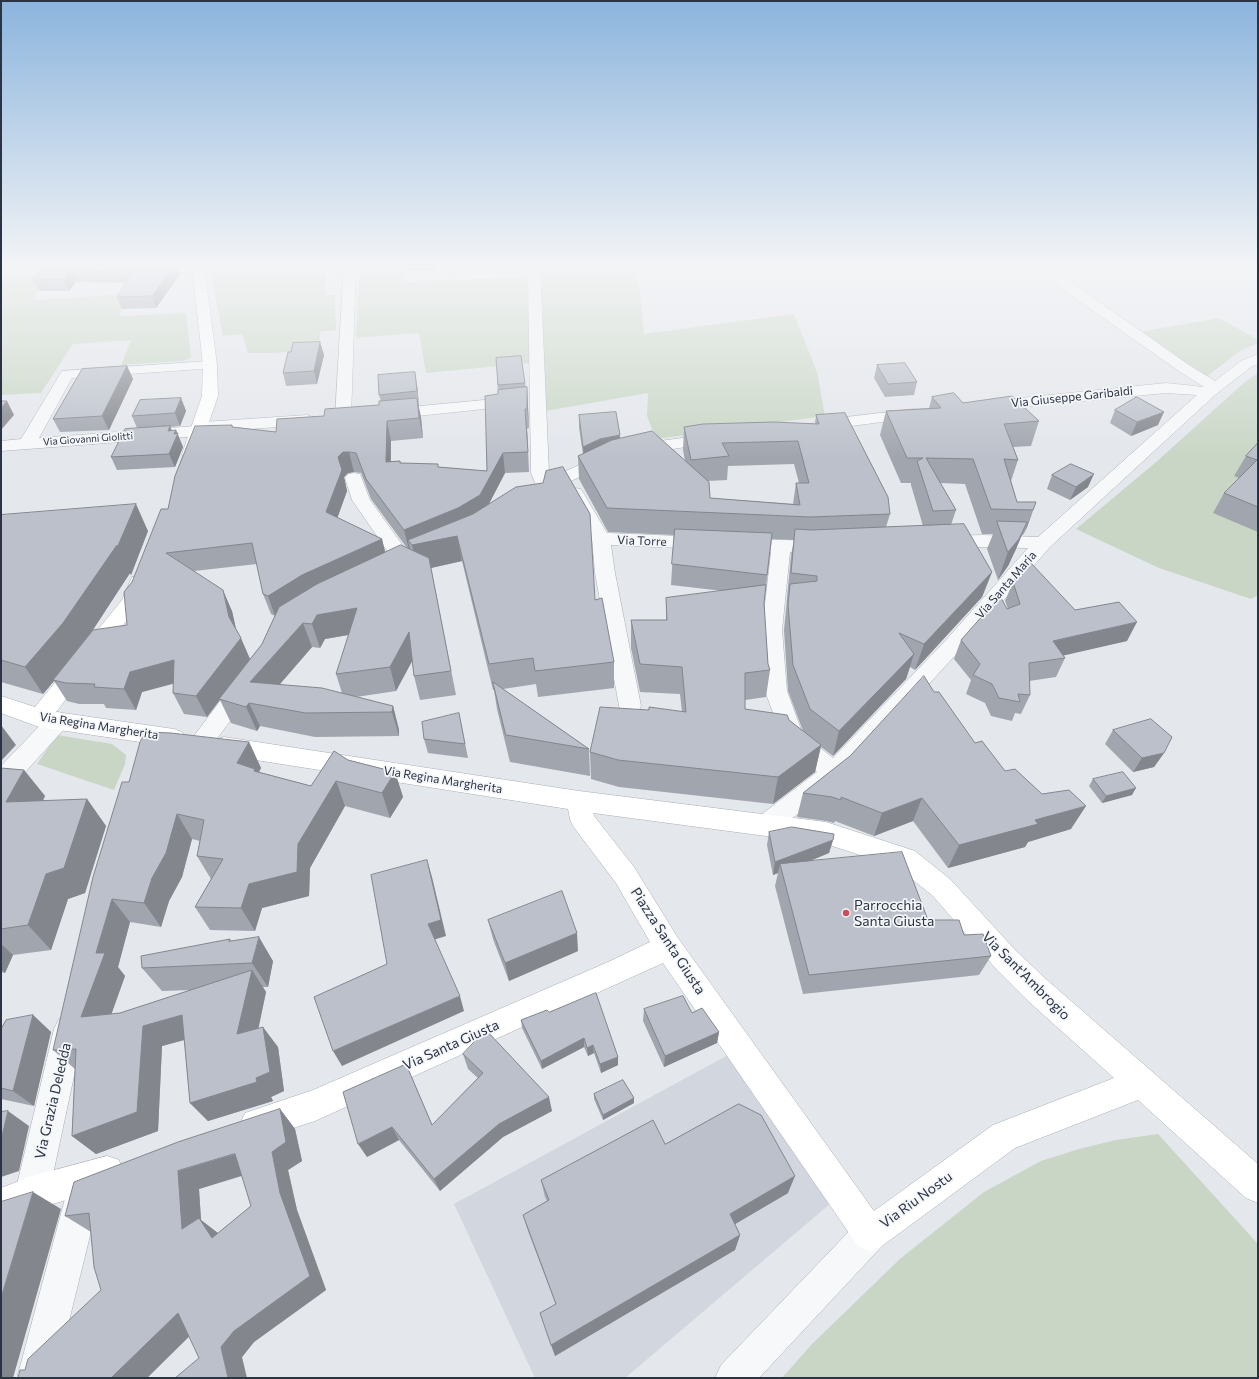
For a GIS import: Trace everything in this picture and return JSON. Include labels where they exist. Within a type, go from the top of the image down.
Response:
[{"type":"street","points":[[185,467],[200,430],[210,396],[210,365],[206,329]]},
{"type":"street","points":[[343,418],[347,329]]},
{"type":"street","points":[[536,329],[540,473],[545,486]]},
{"type":"street","points":[[1129,329],[1213,390]]},
{"type":"street","name":"Via Santa Maria","points":[[766,825],[834,772],[953,645],[1043,543],[1213,390],[1246,364],[1258,358]]},
{"type":"street","points":[[27,444],[67,374],[210,365]]},
{"type":"street","name":"Via Giuseppe Garibaldi","points":[[969,407],[1166,388],[1213,390]]},
{"type":"street","points":[[374,415],[526,402]]},
{"type":"street","points":[[807,427],[930,412]]},
{"type":"street","name":"Via Giovanni Giolitti","points":[[1,446],[359,416]]},
{"type":"street","points":[[526,498],[545,486],[607,458],[660,446],[730,436]]},
{"type":"street","points":[[566,476],[601,539],[605,573],[630,706]]},
{"type":"street","points":[[354,478],[361,500],[403,561]]},
{"type":"street","name":"Via Torre","points":[[601,539],[806,548],[836,546]]},
{"type":"street","points":[[929,543],[983,541],[1043,543]]},
{"type":"street","points":[[781,546],[772,630],[776,691],[793,740],[834,772]]},
{"type":"street","points":[[1,782],[48,720],[130,602],[145,567]]},
{"type":"street","points":[[202,742],[252,674]]},
{"type":"street","name":"Via Regina Margherita","points":[[1,704],[48,720],[153,746],[202,742],[579,801]]},
{"type":"street","points":[[579,801],[766,825]]},
{"type":"street","name":"Piazza Santa Giusta","points":[[579,801],[582,818],[625,875],[668,947],[870,1234]]},
{"type":"street","name":"Via Sant'Ambrogio","points":[[766,825],[826,833],[906,859],[942,888],[1006,961],[1037,990],[1258,1186]]},
{"type":"street","name":"Via Santa Giusta","points":[[232,1132],[315,1105],[618,971],[668,947]]},
{"type":"street","name":"Via Grazia Deledda","points":[[32,1193],[74,1008]]},
{"type":"street","name":"Via Riu Nostu","points":[[734,1378],[870,1234],[1004,1136],[1141,1083]]},
{"type":"street","points":[[1,1204],[32,1193],[133,1164]]},
{"type":"street","points":[[36,1378],[87,1178]]},
{"type":"shaded area","points":[[728,1055],[831,1203],[625,1378],[535,1378],[454,1204]]},
{"type":"green space","points":[[1,329],[188,329],[191,358],[183,361],[121,365],[131,340],[73,344],[41,393],[1,395]]},
{"type":"green space","points":[[222,329],[336,329],[320,332],[319,349],[275,353],[248,353],[242,334],[223,336]]},
{"type":"green space","points":[[356,329],[531,329],[531,363],[426,373],[419,333],[356,338]]},
{"type":"green space","points":[[542,329],[644,329],[644,334],[679,329],[800,329],[817,372],[825,416],[656,439],[647,416],[648,393],[546,411]]},
{"type":"green space","points":[[1155,329],[1239,329],[1258,340],[1258,343],[1240,351],[1206,377],[1140,332]]},
{"type":"green space","points":[[1258,373],[1258,595],[1251,599],[1159,568],[1076,529],[1155,463],[1246,381]]},
{"type":"green space","points":[[57,735],[112,744],[126,755],[125,764],[114,790],[37,764]]},
{"type":"green space","points":[[1158,1134],[1258,1244],[1258,1378],[782,1378],[812,1344],[901,1258],[984,1192],[1041,1161],[1079,1149],[1116,1140]]},
{"type":"building","points":[[320,342],[314,371],[283,373],[288,352],[291,352],[293,343]]},
{"type":"building","points":[[521,356],[525,383],[498,385],[496,358]]},
{"type":"building","points":[[905,363],[917,382],[888,384],[877,365]]},
{"type":"building","points":[[127,366],[102,416],[53,419],[82,369]]},
{"type":"building","points":[[415,372],[417,391],[379,395],[378,375]]},
{"type":"building","points":[[527,387],[527,409],[525,409],[528,452],[503,453],[480,495],[458,508],[404,530],[366,479],[356,453],[343,452],[338,457],[342,470],[326,512],[382,539],[302,575],[268,596],[263,594],[252,543],[166,553],[223,590],[229,617],[241,638],[196,696],[173,693],[174,660],[130,672],[124,689],[94,687],[95,684],[66,683],[53,680],[93,630],[127,625],[124,592],[132,582],[161,509],[168,509],[175,476],[195,426],[232,425],[232,427],[276,432],[277,419],[324,416],[325,409],[379,405],[379,401],[417,398],[419,418],[387,421],[386,462],[400,461],[400,463],[438,464],[438,467],[487,471],[485,396],[498,394],[498,390]]},
{"type":"building","points":[[954,393],[963,403],[1012,396],[1039,421],[1004,424],[1018,460],[1004,459],[1017,502],[1036,502],[1033,510],[991,509],[973,459],[926,458],[956,510],[933,511],[917,461],[923,458],[907,458],[886,411],[941,408],[932,397]]},
{"type":"building","points":[[1137,397],[1164,412],[1137,422],[1115,410]]},
{"type":"building","points":[[181,398],[175,413],[132,416],[140,400]]},
{"type":"building","points":[[1,401],[7,401],[1,408]]},
{"type":"building","points":[[616,412],[620,435],[600,439],[583,447],[579,415]]},
{"type":"building","points":[[845,413],[888,497],[890,514],[810,517],[607,508],[578,456],[612,440],[652,431],[709,482],[710,498],[800,505],[796,483],[809,483],[798,441],[722,443],[729,456],[691,460],[684,427],[703,424],[774,422],[819,424],[816,415]]},
{"type":"building","points":[[170,426],[168,431],[176,430],[174,434],[178,433],[169,454],[111,457],[125,429]]},
{"type":"building","points":[[1258,443],[1258,507],[1224,493],[1257,460],[1246,456]]},
{"type":"building","points":[[1071,464],[1094,474],[1076,487],[1052,475]]},
{"type":"building","points":[[563,467],[590,514],[595,600],[602,598],[614,662],[535,671],[533,658],[489,664],[457,536],[412,545],[408,540],[473,514],[516,487],[543,483],[546,471]]},
{"type":"building","points":[[136,504],[117,548],[117,545],[63,623],[25,667],[1,660],[1,515]]},
{"type":"building","points":[[997,521],[1027,522],[1019,539],[1008,552]]},
{"type":"building","points":[[964,524],[992,572],[924,644],[899,633],[914,654],[839,731],[810,709],[793,665],[788,605],[790,584],[817,581],[817,576],[791,573],[795,529],[811,530]]},
{"type":"building","points":[[675,529],[772,533],[767,575],[672,564]]},
{"type":"building","points":[[401,545],[429,558],[451,671],[414,676],[409,632],[390,667],[336,674],[357,608],[317,615],[312,624],[303,623],[250,682],[322,688],[393,706],[392,712],[306,713],[249,703],[246,707],[219,699],[262,644],[279,607],[317,584]]},
{"type":"building","points":[[1030,562],[1075,610],[1119,602],[1137,622],[1053,641],[1065,658],[1029,663],[1030,695],[1018,694],[1020,702],[999,698],[992,684],[973,675],[980,664],[961,640],[1000,596],[1007,609],[1020,604],[1013,582]]},
{"type":"building","points":[[766,585],[764,603],[768,664],[770,670],[745,673],[745,709],[787,715],[789,720],[821,745],[778,777],[618,760],[590,752],[600,707],[649,710],[649,707],[686,712],[682,667],[640,664],[631,620],[667,620],[666,598]]},
{"type":"building","points":[[924,676],[934,692],[939,692],[975,743],[982,741],[1005,771],[1015,769],[1042,794],[1069,790],[1086,806],[1035,820],[1038,824],[959,845],[922,798],[882,813],[841,797],[841,800],[832,797],[803,793],[850,756]]},
{"type":"building","points":[[493,682],[589,749],[506,735]]},
{"type":"building","points":[[459,713],[465,744],[424,739],[422,722]]},
{"type":"building","points":[[1151,719],[1172,737],[1164,753],[1142,758],[1113,730]]},
{"type":"building","points":[[146,732],[171,733],[249,742],[237,763],[255,769],[254,771],[311,786],[334,751],[348,760],[395,772],[382,793],[336,781],[298,844],[297,872],[249,884],[241,908],[195,907],[223,859],[197,856],[204,820],[177,814],[166,853],[152,878],[144,903],[112,899],[96,953],[105,953],[81,1017],[120,1013],[252,970],[237,1034],[263,1027],[270,1072],[256,1078],[257,1082],[190,1103],[182,1015],[143,1026],[137,1112],[72,1136],[76,1049],[53,1050],[93,877],[122,782],[129,782],[140,742]]},
{"type":"building","points":[[1,768],[24,770],[6,802],[87,799],[64,868],[46,874],[28,925],[1,929]]},
{"type":"building","points":[[1123,772],[1136,788],[1106,796],[1093,779]]},
{"type":"building","points":[[792,827],[834,834],[833,840],[775,862],[769,832]]},
{"type":"building","points":[[902,852],[928,920],[959,920],[964,935],[983,934],[991,956],[809,975],[780,864]]},
{"type":"building","points":[[427,860],[441,920],[428,924],[460,996],[333,1051],[314,997],[387,964],[371,875]]},
{"type":"building","points":[[562,891],[577,933],[505,963],[488,920]]},
{"type":"building","points":[[259,937],[252,963],[142,968],[141,956],[230,939],[229,941]]},
{"type":"building","points":[[596,993],[618,1057],[600,1064],[593,1045],[587,1048],[584,1038],[541,1061],[521,1020],[547,1010],[549,1012]]},
{"type":"building","points":[[683,996],[692,1013],[702,1008],[719,1032],[665,1056],[644,1009]]},
{"type":"building","points":[[33,1015],[13,1091],[1,1088],[1,1029],[6,1020]]},
{"type":"building","points":[[486,1030],[549,1097],[499,1124],[434,1179],[392,1127],[358,1144],[343,1092],[406,1064],[432,1125],[483,1073],[463,1054]]},
{"type":"building","points":[[623,1080],[634,1098],[603,1115],[594,1094]]},
{"type":"building","points":[[739,1104],[761,1115],[795,1176],[730,1214],[740,1235],[551,1345],[540,1313],[556,1304],[523,1215],[549,1200],[541,1180],[653,1120],[665,1144]]},
{"type":"building","points":[[280,1109],[286,1142],[272,1152],[280,1193],[310,1276],[234,1331],[221,1347],[228,1378],[175,1378],[199,1358],[178,1313],[111,1378],[18,1378],[20,1370],[25,1370],[28,1359],[101,1290],[94,1267],[89,1213],[65,1216],[74,1182],[178,1142]],"holes":[[[235,1154],[251,1206],[212,1238],[199,1218],[182,1229],[178,1171]]]},
{"type":"building","points":[[8,1111],[1,1140],[1,1112]]},
{"type":"building","points":[[33,1192],[1,1298],[1,1202]]},
{"type":"place","name":"Parrocchia Santa Giusta","points":[[846,913]]}]
